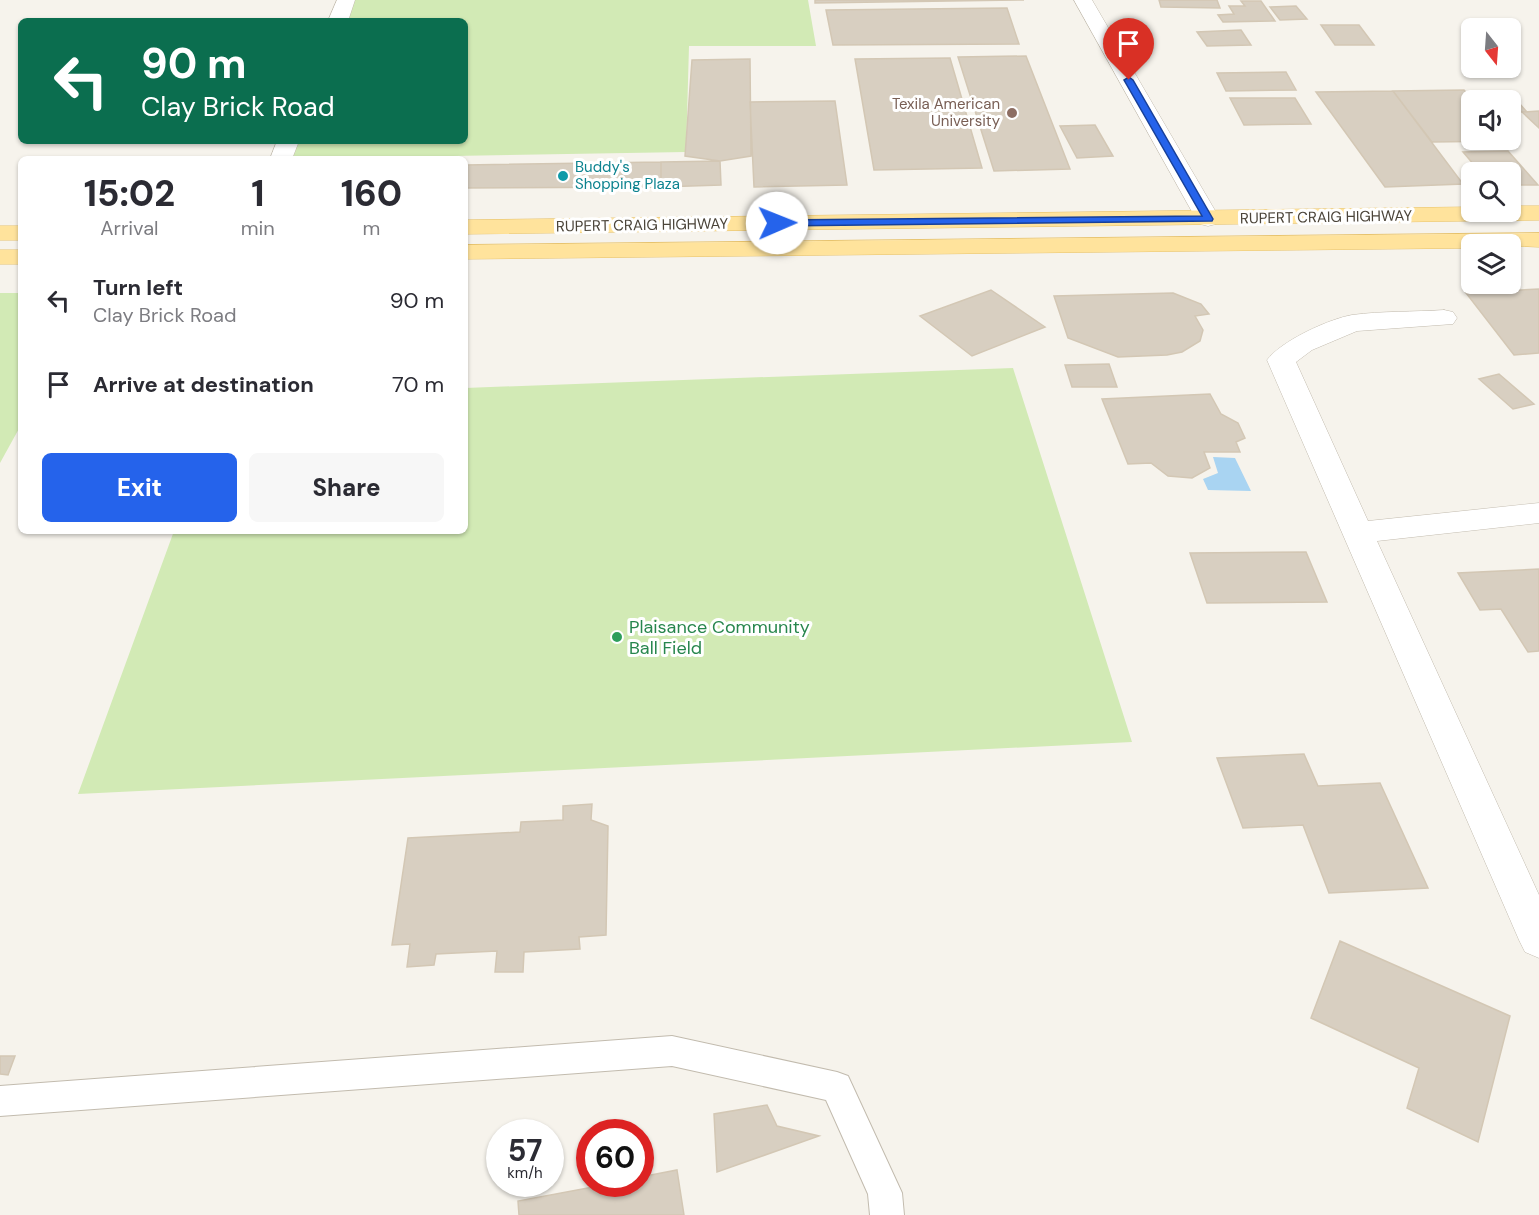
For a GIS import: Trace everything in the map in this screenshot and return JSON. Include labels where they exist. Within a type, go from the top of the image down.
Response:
[{"type":"main road","name":"RUPERT CRAIG HIGHWAY","points":[[468,227],[1539,213]]},
{"type":"main road","points":[[0,233],[18,233]]},
{"type":"main road","name":"RUPERT CRAIG HIGHWAY","points":[[468,252],[1539,240]]},
{"type":"main road","points":[[0,257],[18,256]]},
{"type":"street","points":[[339,18],[346,0]]},
{"type":"street","points":[[1083,0],[1208,219]]},
{"type":"street","points":[[1444,318],[1352,323],[1303,344],[1281,360],[1539,940]]},
{"type":"street","points":[[1356,533],[1539,513]]},
{"type":"lane","points":[[0,1101],[672,1051],[837,1087],[885,1193],[887,1215]]},
{"type":"green space","points":[[350,0],[808,0],[816,46],[689,46],[686,152],[283,156],[288,144],[468,144],[468,18],[342,18]]},
{"type":"green space","points":[[0,293],[18,293],[18,430],[0,463]]},
{"type":"green space","name":"Plaisance Community Ball Field","points":[[1013,368],[1132,742],[78,794],[173,534],[468,534],[468,388]]},
{"type":"water","points":[[1213,457],[1235,458],[1251,491],[1208,490],[1203,479],[1218,473]]},
{"type":"building","points":[[815,0],[1024,0],[815,3]]},
{"type":"building","points":[[1159,0],[1217,0],[1220,8],[1161,7]]},
{"type":"building","points":[[1241,1],[1261,1],[1275,21],[1223,22],[1218,15],[1234,14],[1229,6],[1245,6]]},
{"type":"building","points":[[1296,6],[1307,19],[1280,20],[1270,7]]},
{"type":"building","points":[[1007,8],[1019,44],[833,45],[826,10]]},
{"type":"building","points":[[1321,25],[1359,25],[1374,45],[1335,45]]},
{"type":"building","points":[[1241,30],[1251,45],[1207,46],[1197,32]]},
{"type":"building","name":"Texila American University","points":[[1026,56],[1070,169],[994,171],[958,57]]},
{"type":"building","points":[[950,58],[982,168],[874,170],[855,59]]},
{"type":"building","points":[[750,59],[751,156],[720,161],[685,156],[692,60]]},
{"type":"building","points":[[1286,72],[1296,90],[1226,91],[1217,73]]},
{"type":"building","points":[[1461,90],[1461,142],[1432,142],[1393,91]]},
{"type":"building","points":[[1393,91],[1461,184],[1385,187],[1316,92]]},
{"type":"building","points":[[1230,98],[1295,98],[1311,124],[1244,125]]},
{"type":"building","points":[[835,101],[847,185],[754,187],[750,102]]},
{"type":"building","points":[[1539,111],[1539,128],[1522,112]]},
{"type":"building","points":[[1095,125],[1113,156],[1077,158],[1060,126]]},
{"type":"building","points":[[1508,151],[1518,162],[1472,162],[1463,152]]},
{"type":"building","points":[[720,161],[721,185],[661,187],[661,162]]},
{"type":"building","name":"Buddy's Shopping Plaza","points":[[661,162],[661,187],[468,188],[468,165]]},
{"type":"building","points":[[1521,166],[1538,185],[1521,185]]},
{"type":"building","points":[[1539,289],[1539,353],[1514,355],[1467,294],[1521,294],[1521,290]]},
{"type":"building","points":[[991,290],[1045,327],[972,356],[920,316]]},
{"type":"building","points":[[1173,293],[1201,304],[1209,314],[1195,316],[1203,330],[1200,341],[1182,352],[1167,355],[1118,357],[1068,338],[1054,296]]},
{"type":"building","points":[[1109,364],[1117,387],[1072,387],[1065,365]]},
{"type":"building","points":[[1499,374],[1534,404],[1513,409],[1479,379]]},
{"type":"building","points":[[1210,394],[1221,414],[1238,423],[1245,438],[1236,442],[1240,452],[1204,452],[1210,468],[1192,478],[1168,476],[1151,463],[1128,464],[1102,399]]},
{"type":"building","points":[[1306,552],[1327,602],[1207,603],[1190,553]]},
{"type":"building","points":[[1539,569],[1539,651],[1528,652],[1501,609],[1480,610],[1458,573]]},
{"type":"building","points":[[1304,754],[1318,786],[1380,783],[1428,888],[1329,893],[1303,825],[1243,828],[1217,758]]},
{"type":"building","points":[[592,804],[591,820],[608,826],[606,935],[579,937],[580,949],[524,952],[523,972],[495,972],[497,951],[436,954],[434,965],[407,967],[410,944],[392,945],[408,838],[520,832],[521,822],[563,820],[563,806]]},
{"type":"building","points":[[1340,941],[1510,1016],[1478,1142],[1407,1108],[1419,1068],[1311,1018]]},
{"type":"building","points":[[0,1056],[15,1056],[8,1075],[0,1074]]},
{"type":"building","points":[[767,1105],[777,1126],[819,1136],[717,1172],[714,1114]]},
{"type":"building","points":[[677,1170],[684,1215],[519,1215],[518,1201],[539,1197],[564,1197],[564,1192],[576,1190],[576,1197],[654,1197],[654,1174]]},
{"type":"place","name":"Texila American University","points":[[1012,113]]},
{"type":"place","name":"Buddy's Shopping Plaza","points":[[563,176]]},
{"type":"place","name":"Plaisance Community Ball Field","points":[[617,637]]},
{"type":"route","points":[[777,223],[1208,219],[1129,80]]}]
